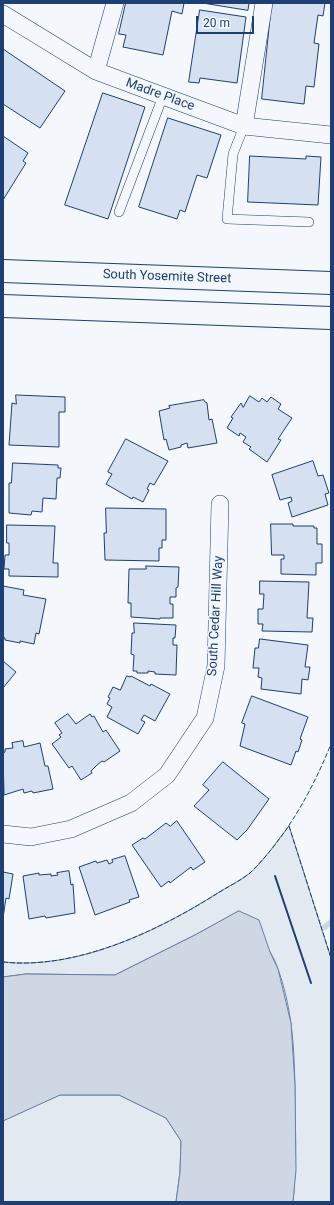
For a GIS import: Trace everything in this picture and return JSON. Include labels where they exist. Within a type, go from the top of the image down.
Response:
[{"type":"main road","name":"South Yosemite Street","points":[[3,271],[331,283]]},
{"type":"main road","points":[[3,306],[331,318]]},
{"type":"street","points":[[96,71],[115,3]]},
{"type":"street","points":[[244,126],[264,3]]},
{"type":"street","name":"Madre Place","points":[[3,14],[96,71],[244,126],[331,135]]},
{"type":"street","name":"South Cedar Hill Way","points":[[3,834],[31,837],[72,829],[132,803],[167,775],[205,718],[216,666],[220,504]]},
{"type":"lane","points":[[119,212],[163,96]]},
{"type":"lane","points":[[244,126],[233,154],[227,219],[310,222]]},
{"type":"shaded area","points":[[289,826],[331,958],[331,1202],[293,1202],[296,1155],[295,1073],[287,1003],[278,969],[271,953],[239,911],[115,975],[26,974],[3,977],[3,962],[31,963],[59,960],[87,954],[114,945],[168,922],[250,873],[265,857]]},
{"type":"shaded area","points":[[239,911],[259,920],[270,952],[278,969],[291,1023],[295,1085],[296,1170],[293,1202],[176,1202],[180,1172],[181,1141],[166,1118],[119,1095],[60,1095],[3,1121],[3,977],[26,974],[115,975]]},
{"type":"shaded area","points":[[60,1095],[119,1095],[166,1118],[181,1141],[180,1172],[176,1202],[3,1202],[3,1121]]},
{"type":"building","points":[[126,3],[184,3],[182,14],[172,11],[163,55],[123,47],[126,35],[119,34]]},
{"type":"building","points":[[203,3],[249,3],[248,10]]},
{"type":"building","points":[[272,3],[325,3],[323,16],[318,15],[314,43],[319,44],[314,87],[306,86],[304,104],[262,99]]},
{"type":"building","points":[[200,10],[246,17],[237,83],[200,78],[199,83],[189,82]]},
{"type":"building","points":[[3,49],[65,91],[40,128],[3,104]]},
{"type":"building","points":[[103,93],[145,107],[108,219],[65,205]]},
{"type":"building","points":[[168,118],[221,135],[207,178],[197,175],[185,212],[180,210],[177,219],[139,207]]},
{"type":"building","points":[[3,136],[28,153],[23,161],[26,163],[3,200]]},
{"type":"building","points":[[250,156],[306,159],[306,156],[321,157],[318,205],[248,202]]},
{"type":"building","points":[[16,395],[65,397],[65,412],[59,412],[59,447],[9,445],[12,403],[16,404]]},
{"type":"building","points":[[250,396],[259,402],[262,398],[267,402],[271,397],[281,404],[278,409],[292,418],[278,439],[281,440],[267,462],[249,449],[251,447],[243,442],[246,437],[240,433],[239,436],[227,428],[233,418],[231,417],[241,403],[243,407]]},
{"type":"building","points":[[204,400],[207,403],[209,420],[212,419],[217,443],[188,448],[187,443],[181,445],[181,447],[169,450],[166,439],[164,440],[159,411],[170,408],[169,406]]},
{"type":"building","points":[[126,439],[168,461],[154,485],[150,483],[147,489],[149,490],[143,502],[133,497],[132,499],[106,484],[112,474],[108,472]]},
{"type":"building","points":[[313,461],[318,476],[323,475],[329,493],[325,494],[328,505],[292,517],[288,503],[292,501],[291,497],[280,500],[272,475]]},
{"type":"building","points":[[13,463],[58,465],[58,468],[61,468],[60,478],[57,478],[56,499],[43,498],[42,512],[32,511],[31,515],[9,513],[9,483],[11,483]]},
{"type":"building","points":[[106,508],[166,509],[166,540],[162,540],[162,548],[159,548],[159,561],[105,560],[104,533],[106,533]]},
{"type":"building","points":[[271,524],[293,524],[293,526],[314,526],[314,528],[317,528],[317,544],[322,544],[322,563],[316,563],[316,575],[281,574],[281,559],[284,559],[284,555],[272,555]]},
{"type":"building","points":[[7,525],[55,526],[53,563],[58,563],[58,577],[9,576],[9,569],[4,569],[5,555],[9,555]]},
{"type":"building","points":[[146,566],[179,567],[176,597],[170,597],[170,604],[173,604],[173,618],[160,619],[131,617],[131,603],[128,603],[129,569],[146,569]]},
{"type":"building","points":[[260,581],[309,582],[307,618],[313,618],[312,632],[262,631],[263,624],[258,624],[258,609],[263,609],[264,594],[260,594]]},
{"type":"building","points":[[3,586],[24,590],[23,595],[46,599],[39,634],[36,633],[34,644],[5,640],[3,637]]},
{"type":"building","points":[[134,623],[176,625],[173,645],[177,645],[176,675],[155,674],[155,672],[148,671],[148,673],[137,673],[137,671],[133,671],[134,655],[131,654]]},
{"type":"building","points":[[260,639],[308,645],[305,667],[310,667],[308,680],[302,679],[301,694],[261,689],[262,678],[258,677],[259,668],[253,668],[255,648],[258,648]]},
{"type":"building","points":[[3,661],[16,672],[3,688]]},
{"type":"building","points":[[127,676],[131,676],[150,686],[151,684],[170,694],[155,721],[144,715],[141,720],[145,722],[138,734],[107,717],[112,707],[107,704],[110,698],[108,697],[113,687],[120,690]]},
{"type":"building","points":[[252,696],[308,717],[300,739],[302,740],[298,752],[296,751],[291,765],[240,746],[245,724],[242,723]]},
{"type":"building","points":[[68,714],[76,724],[90,714],[92,717],[94,716],[103,732],[106,730],[120,751],[104,762],[102,761],[91,771],[92,773],[81,780],[72,766],[69,768],[52,744],[61,737],[59,735],[62,733],[55,723]]},
{"type":"building","points":[[23,741],[24,747],[40,743],[45,766],[48,766],[53,789],[33,793],[32,791],[24,793],[23,789],[4,795],[3,753],[5,752],[5,749],[13,748],[12,743]]},
{"type":"building","points":[[223,762],[269,799],[247,830],[237,840],[194,806],[209,790],[203,785]]},
{"type":"building","points":[[177,821],[205,862],[193,870],[191,867],[170,883],[169,881],[161,887],[132,845],[143,838],[145,839],[166,823],[170,826]]},
{"type":"building","points":[[125,856],[139,897],[129,900],[130,902],[95,915],[79,867],[96,861],[97,863],[107,860],[109,864],[113,862],[112,860]]},
{"type":"building","points":[[69,871],[71,885],[73,884],[75,913],[46,918],[45,916],[29,919],[23,876],[39,873],[39,875],[51,874],[51,876],[58,875],[57,873]]},
{"type":"building","points":[[3,872],[13,874],[9,899],[6,898],[3,918]]},
{"type":"waterway","points":[[325,927],[331,922]]},
{"type":"fence","points":[[3,962],[31,963],[59,960],[87,954],[115,945],[143,934],[169,921],[244,878],[264,858],[287,828],[316,779],[331,744]]},
{"type":"fence","points":[[289,826],[331,958]]},
{"type":"wall","points":[[275,876],[311,983]]}]
